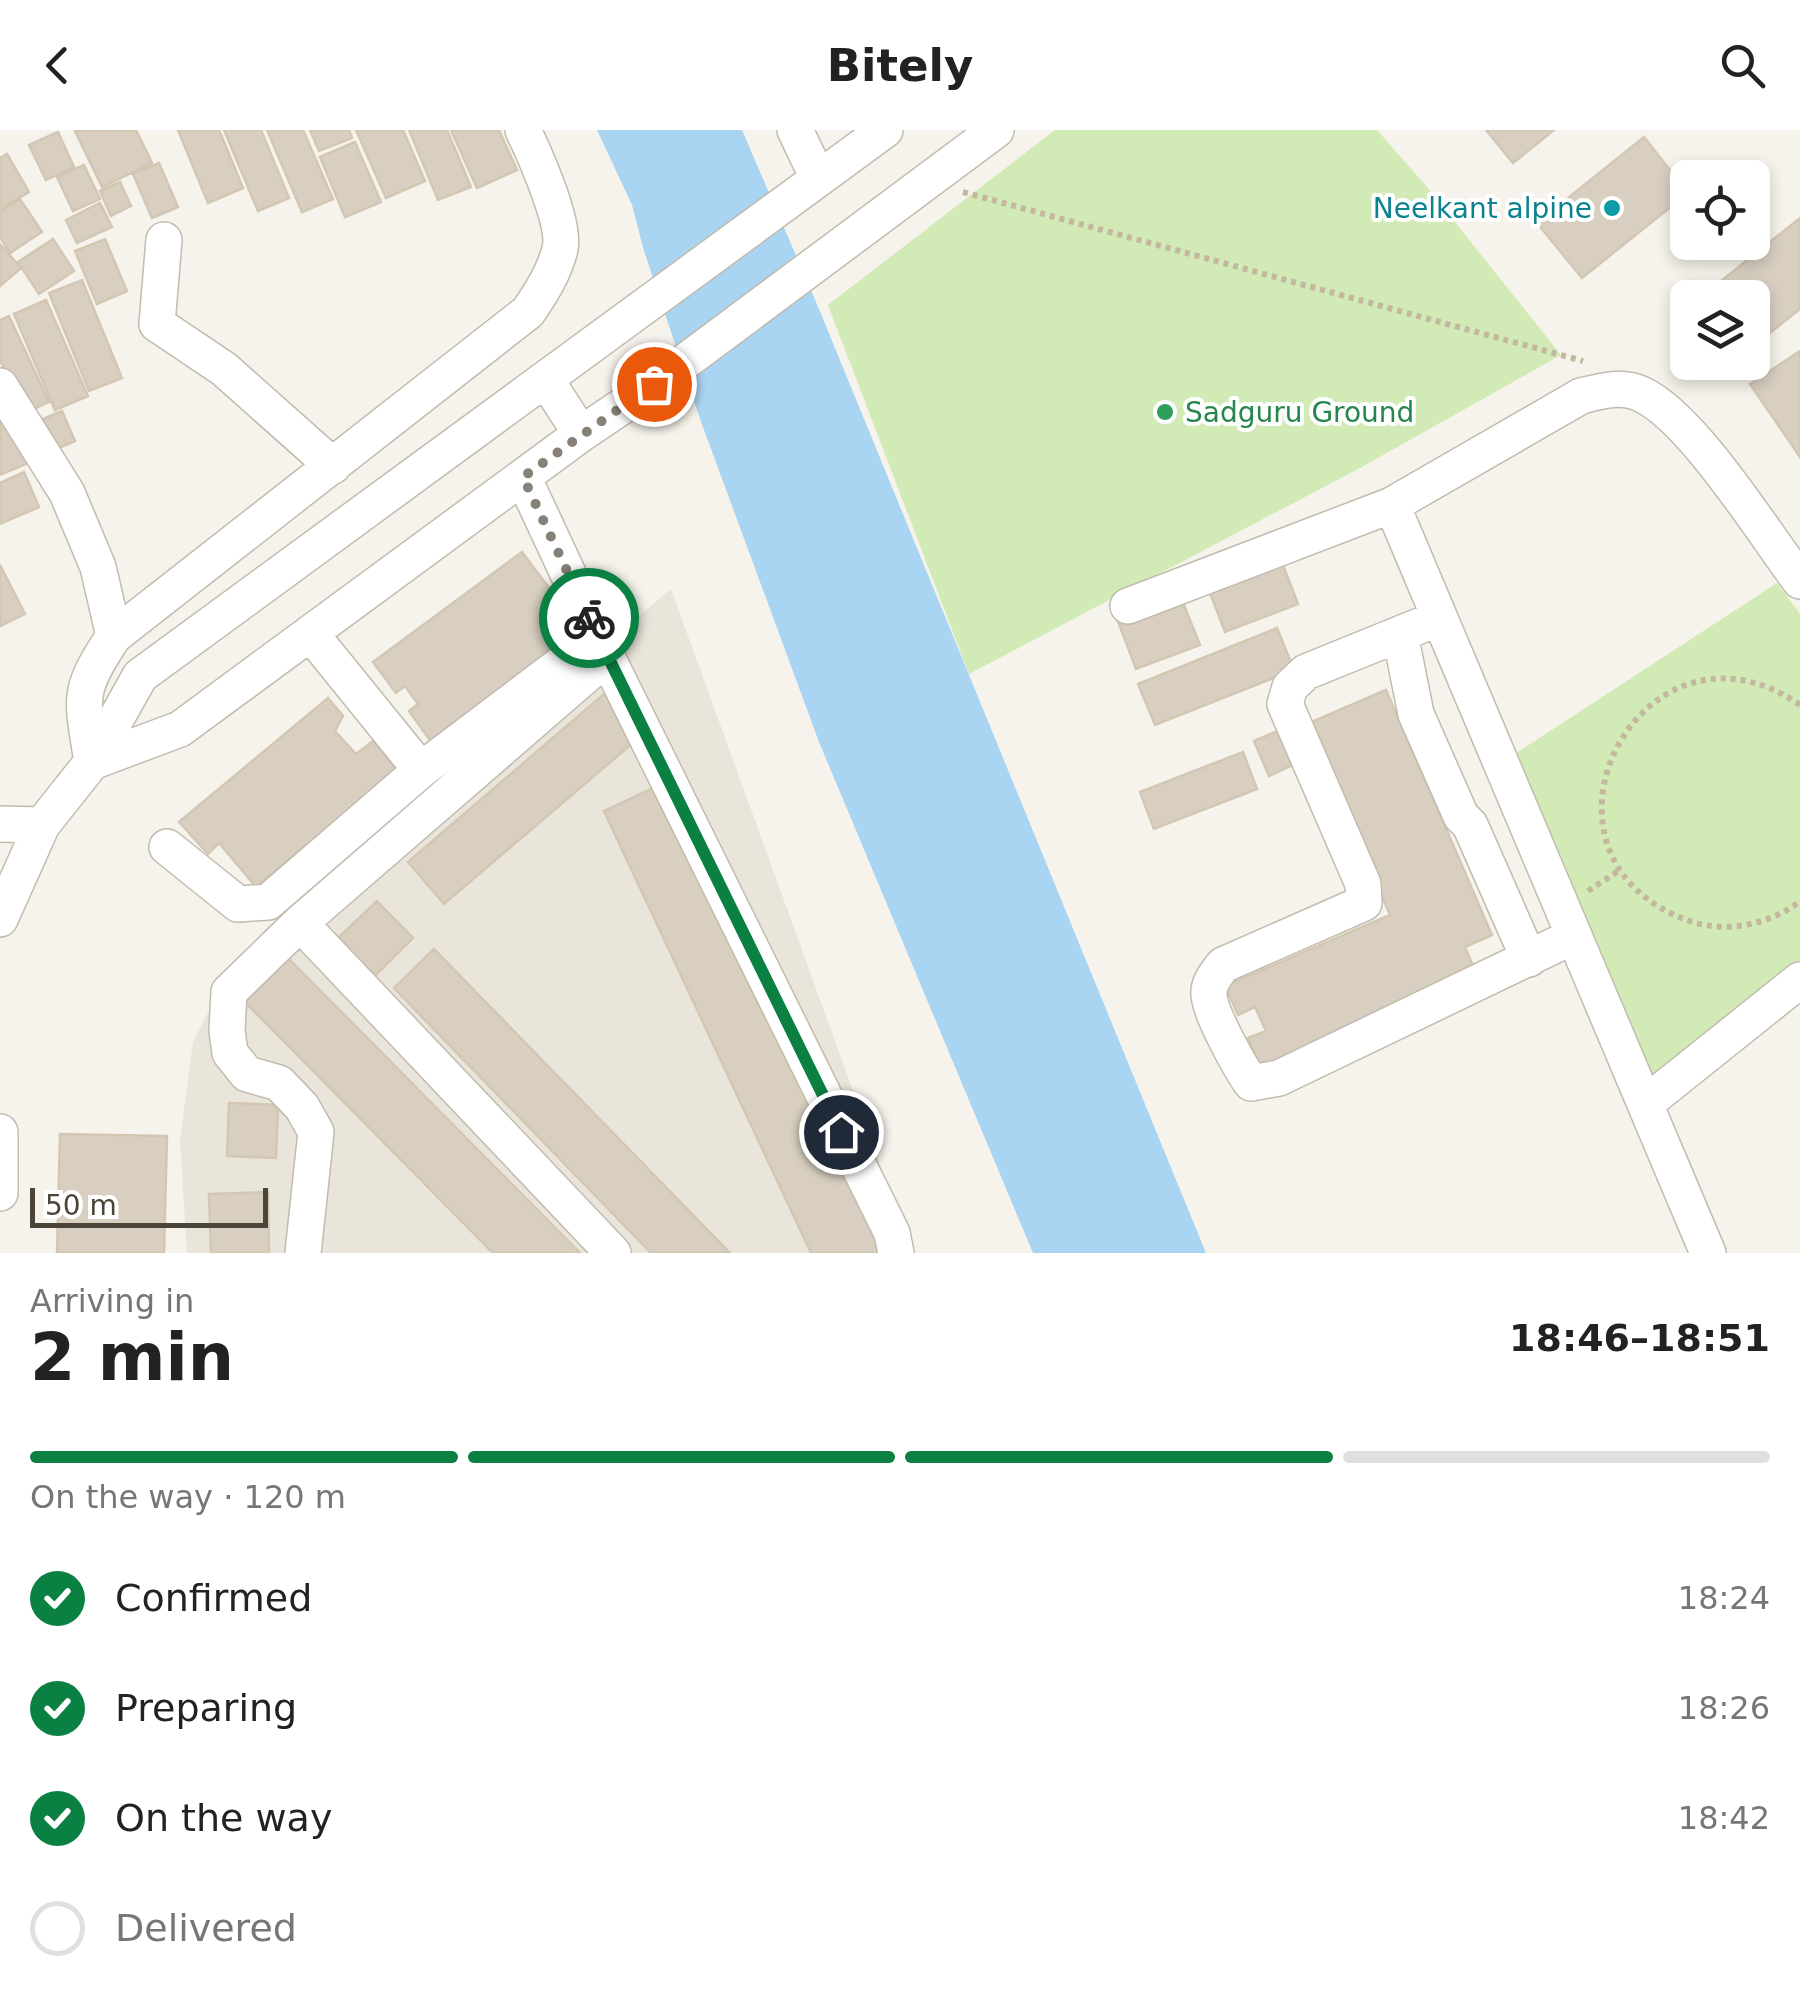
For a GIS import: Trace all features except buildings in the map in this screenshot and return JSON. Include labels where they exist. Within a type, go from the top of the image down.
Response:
[{"type":"street","points":[[92,762],[84,684],[114,636],[528,312],[547,283],[561,246],[540,166],[523,130]]},
{"type":"street","points":[[795,130],[818,178]]},
{"type":"street","points":[[0,919],[42,825],[92,762],[140,676],[884,130]]},
{"type":"street","points":[[92,762],[180,729],[996,130]]},
{"type":"street","points":[[164,240],[157,324],[224,369],[332,466]]},
{"type":"street","points":[[546,380],[582,434]]},
{"type":"street","points":[[0,386],[67,493],[98,567],[114,636]]},
{"type":"street","points":[[1128,606],[1392,505],[1581,396],[1613,388],[1641,394],[1682,423],[1800,581]]},
{"type":"street","points":[[523,477],[607,657],[892,1234],[896,1253]]},
{"type":"street","points":[[1392,505],[1708,1253]]},
{"type":"street","points":[[168,846],[238,904],[268,902],[422,770],[569,658],[576,645],[574,619],[550,570]]},
{"type":"street","points":[[1440,618],[1306,672],[1290,687],[1285,704],[1363,884],[1364,903],[1223,965],[1208,996],[1238,1064],[1251,1083],[1279,1078],[1572,937]]},
{"type":"street","points":[[310,634],[422,770]]},
{"type":"street","points":[[1400,634],[1416,714],[1529,959]]},
{"type":"street","points":[[303,1253],[316,1132],[302,1107],[279,1083],[246,1074],[230,1052],[229,992],[300,922],[607,657]]},
{"type":"street","points":[[0,824],[42,825]]},
{"type":"street","points":[[300,922],[613,1253]]},
{"type":"street","points":[[1645,1104],[1800,980]]},
{"type":"street","points":[[0,1132],[0,1194]]},
{"type":"path","points":[[928,180],[1590,363],[1613,388]]},
{"type":"path","points":[[1800,704],[1752,682],[1720,679],[1688,685],[1659,699],[1634,720],[1615,746],[1604,777],[1601,809],[1607,841],[1620,870],[1642,895],[1668,913],[1699,924],[1731,927],[1763,921],[1800,900]]},
{"type":"shaded area","points":[[671,589],[912,1253],[187,1253],[180,1140],[193,1042],[230,970],[264,930]]},
{"type":"green space","name":"Sadguru Ground","points":[[1055,130],[1377,130],[1561,355],[1360,468],[969,674],[828,305]]},
{"type":"green space","points":[[1777,583],[1800,614],[1800,962],[1637,1089],[1498,765]]},
{"type":"water","points":[[597,130],[742,130],[1206,1253],[1033,1253],[819,742],[700,419],[632,205]]},
{"type":"way so far","points":[[589,618],[523,477],[654,384]]},
{"type":"place","name":"Neelkant alpine","points":[[1612,208]]},
{"type":"place","name":"Sadguru Ground","points":[[1165,412]]},
{"type":"route","points":[[589,618],[841,1132]]}]
